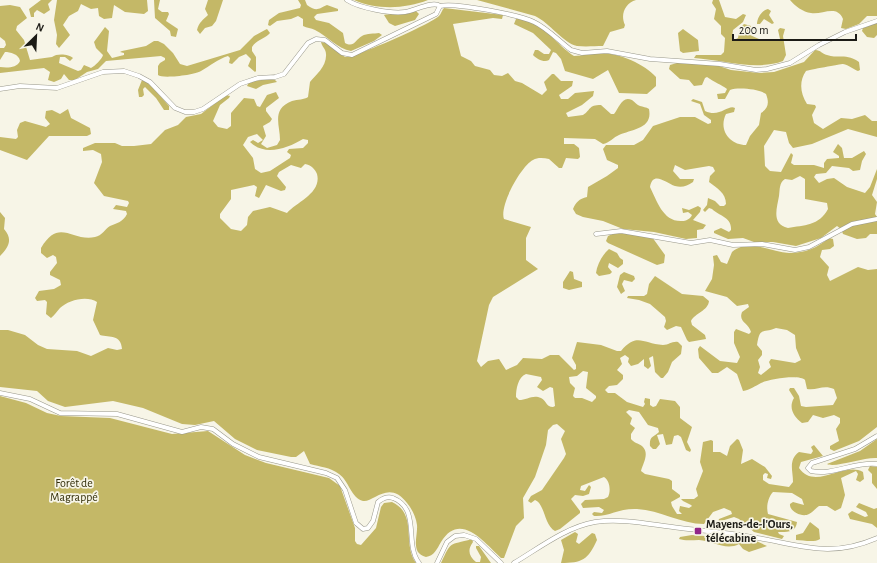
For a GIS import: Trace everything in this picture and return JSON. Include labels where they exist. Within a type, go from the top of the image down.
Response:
[{"type":"street","points":[[347,0],[363,7],[395,13],[408,12],[434,4],[524,18],[535,22],[571,50],[577,52],[607,51],[650,60],[720,64],[756,70],[785,65],[845,32],[877,21]]},
{"type":"street","points":[[0,89],[20,86],[57,88],[103,72],[124,71],[137,75],[150,82],[175,108],[185,112],[197,111],[240,84],[258,78],[275,77],[285,73],[305,46],[312,40],[325,40],[342,53],[352,55],[437,13],[440,6]]},
{"type":"street","points":[[596,234],[621,231],[691,243],[710,240],[733,244],[762,244],[795,250],[809,247],[852,224],[877,219]]},
{"type":"street","points":[[0,393],[30,399],[60,413],[117,414],[182,432],[201,427],[213,429],[236,446],[259,457],[326,473],[337,478],[345,490],[356,523],[363,529],[371,526],[378,502],[386,497],[392,498],[404,506],[409,516],[413,551],[419,563]]},
{"type":"street","points":[[877,436],[856,449],[812,463],[808,468],[810,471],[819,472],[865,464],[877,464]]},
{"type":"street","points":[[514,563],[538,548],[574,529],[605,521],[628,522],[738,536],[798,547],[827,550],[847,548],[877,538]]},
{"type":"street","points":[[437,563],[445,544],[451,538],[461,535],[470,536],[476,539],[501,563]]},
{"type":"green space","points":[[41,0],[52,0],[48,4],[50,10],[44,14],[37,10],[34,13],[34,17],[31,17],[29,9]]},
{"type":"green space","points":[[57,0],[147,0],[148,11],[144,14],[125,12],[114,5],[112,18],[104,19],[99,16],[98,8],[91,9],[81,4],[78,11],[69,16],[63,25],[70,35],[59,48],[56,44],[57,35],[54,20]]},
{"type":"green space","points":[[154,0],[160,0],[158,9],[162,12],[168,12],[169,14],[166,21],[178,29],[176,37],[171,36],[170,31],[155,18]]},
{"type":"green space","points":[[208,0],[223,0],[216,21],[212,26],[205,28],[200,34],[197,30],[200,23],[208,15],[205,9]]},
{"type":"green space","points":[[298,0],[305,0],[307,5],[315,9],[319,9],[327,5],[338,9],[338,11],[317,14],[314,17],[316,20],[329,23],[343,33],[345,43],[350,45],[366,34],[379,33],[382,35],[374,41],[351,51],[342,48],[315,30],[303,26],[303,19],[298,16],[291,19],[277,21],[270,26],[268,25],[269,20],[279,13],[300,8],[301,5]]},
{"type":"green space","points":[[354,0],[428,0],[401,7],[381,7]]},
{"type":"green space","points":[[477,0],[636,0],[629,4],[624,10],[624,28],[610,32],[603,46],[577,46],[567,41],[541,19],[535,16]]},
{"type":"green space","points":[[713,0],[719,0],[725,17],[736,19],[743,14],[746,15],[743,22],[733,30],[732,37],[734,40],[738,38],[740,28],[744,24],[751,26],[750,35],[759,39],[780,39],[778,30],[780,28],[785,29],[783,36],[786,55],[783,61],[773,64],[751,65],[694,58],[696,55],[721,55],[724,52],[725,38],[721,34],[721,26],[714,19],[716,9],[712,3]]},
{"type":"green space","points":[[790,0],[877,0],[877,16],[867,16],[859,24],[846,29],[841,28],[843,19],[837,12],[808,12],[799,8]]},
{"type":"green space","points":[[10,5],[20,7],[27,18],[17,26],[16,30],[24,40],[30,60],[57,55],[66,55],[73,58],[70,61],[65,57],[60,57],[59,63],[78,71],[81,70],[84,65],[91,68],[103,55],[96,48],[94,42],[105,27],[109,31],[107,51],[112,58],[124,55],[124,53],[120,52],[122,51],[146,46],[154,41],[158,41],[164,44],[173,53],[180,64],[187,66],[240,50],[254,36],[267,29],[270,33],[252,47],[252,51],[256,57],[255,72],[248,66],[251,59],[246,54],[239,57],[232,64],[229,63],[230,58],[228,56],[201,71],[192,74],[166,77],[158,75],[158,66],[165,60],[165,58],[161,56],[106,61],[98,69],[87,72],[75,80],[69,80],[64,74],[61,79],[54,82],[48,80],[50,72],[44,68],[0,73],[0,67],[14,66],[20,61],[16,55],[7,52],[5,52],[0,60],[0,48],[4,48],[6,45],[5,41],[0,37],[0,6]]},
{"type":"green space","points":[[444,8],[503,15],[502,19],[493,18],[453,24],[461,56],[471,61],[475,66],[490,70],[494,75],[502,76],[508,73],[515,81],[522,83],[542,95],[547,90],[544,82],[552,74],[554,74],[561,81],[573,81],[572,86],[559,95],[561,99],[568,99],[575,93],[594,91],[593,96],[582,105],[566,113],[568,117],[583,115],[592,107],[597,105],[601,105],[611,114],[614,114],[621,103],[626,99],[632,100],[639,106],[649,109],[648,121],[645,124],[619,135],[603,144],[595,139],[564,138],[564,144],[574,144],[579,148],[580,157],[578,159],[566,158],[562,168],[559,168],[549,159],[535,159],[528,164],[517,178],[505,205],[503,213],[504,219],[531,227],[526,238],[526,260],[538,269],[493,297],[489,305],[477,361],[481,367],[488,361],[499,359],[506,370],[517,365],[523,358],[542,359],[550,355],[559,355],[574,370],[576,369],[576,365],[572,358],[577,342],[601,345],[621,351],[627,345],[636,340],[663,345],[678,342],[682,346],[681,354],[672,362],[668,372],[663,378],[655,372],[653,356],[649,358],[651,366],[648,369],[644,366],[644,359],[638,364],[631,366],[628,362],[629,358],[625,355],[620,358],[622,364],[617,370],[623,375],[623,379],[617,385],[609,386],[605,390],[608,393],[615,393],[627,402],[643,407],[645,404],[645,398],[650,399],[650,405],[653,407],[656,406],[660,399],[675,401],[680,407],[680,418],[692,427],[687,442],[691,450],[690,452],[686,450],[681,437],[678,435],[674,436],[672,444],[666,445],[663,434],[657,435],[660,444],[656,449],[653,449],[650,446],[650,440],[659,432],[658,428],[648,425],[639,412],[629,410],[626,412],[632,418],[630,424],[635,428],[631,434],[631,439],[642,446],[646,452],[641,471],[645,474],[672,481],[672,489],[680,495],[680,497],[671,502],[677,514],[682,514],[679,511],[680,506],[689,508],[692,506],[681,499],[694,499],[698,496],[696,489],[703,471],[700,462],[703,442],[713,441],[713,452],[720,452],[727,456],[730,446],[737,439],[739,440],[743,450],[741,464],[752,459],[765,467],[772,476],[771,479],[767,478],[768,474],[765,473],[763,475],[763,480],[769,484],[789,487],[793,482],[793,459],[799,452],[811,454],[813,451],[811,447],[814,445],[823,456],[801,462],[799,468],[806,474],[813,477],[847,470],[855,470],[863,472],[864,479],[860,482],[856,480],[858,474],[856,471],[841,478],[845,495],[841,508],[835,511],[827,506],[819,506],[809,514],[803,515],[796,513],[790,507],[790,504],[793,502],[804,505],[802,499],[792,493],[773,492],[768,502],[768,514],[797,522],[793,530],[778,532],[784,536],[782,539],[754,532],[739,519],[734,517],[718,522],[719,519],[732,514],[731,511],[724,508],[713,512],[704,524],[687,522],[654,512],[637,509],[594,516],[592,514],[594,512],[602,513],[604,510],[599,507],[583,508],[581,504],[585,500],[604,499],[608,497],[608,481],[604,477],[581,486],[580,490],[585,491],[589,485],[591,487],[589,494],[583,496],[575,495],[571,499],[580,513],[560,529],[555,531],[551,528],[538,502],[535,500],[531,503],[528,501],[531,496],[542,490],[566,454],[561,439],[565,431],[557,424],[553,425],[548,430],[546,445],[535,477],[523,498],[524,518],[516,526],[504,558],[501,558],[472,532],[464,529],[456,529],[448,533],[435,552],[426,557],[421,555],[416,548],[417,525],[415,516],[409,505],[400,496],[388,492],[367,501],[363,501],[353,493],[339,474],[329,469],[310,464],[304,451],[296,457],[291,457],[257,450],[235,439],[214,421],[195,425],[182,424],[143,408],[113,401],[65,407],[48,401],[37,391],[0,387],[0,330],[8,330],[25,335],[38,345],[47,349],[77,351],[91,356],[108,348],[117,350],[122,349],[120,341],[117,339],[100,335],[93,320],[97,302],[88,299],[78,299],[63,305],[51,318],[46,314],[47,302],[45,300],[37,301],[35,298],[39,291],[54,289],[61,285],[60,280],[50,275],[50,272],[57,263],[56,257],[53,255],[47,258],[41,253],[41,248],[48,239],[54,234],[60,232],[87,238],[95,237],[102,234],[110,226],[122,221],[127,214],[126,211],[113,209],[116,205],[127,207],[129,203],[128,201],[104,196],[94,183],[102,162],[101,154],[93,150],[83,151],[83,148],[95,143],[115,143],[122,146],[151,144],[165,130],[178,125],[186,117],[201,114],[226,95],[230,96],[220,105],[213,121],[218,127],[227,129],[231,126],[231,113],[244,98],[254,99],[257,106],[260,107],[267,95],[276,92],[279,98],[266,108],[266,111],[272,119],[263,126],[266,136],[261,144],[267,148],[277,145],[280,140],[278,118],[281,108],[285,104],[292,101],[305,99],[308,97],[310,82],[321,70],[325,62],[326,52],[321,42],[326,43],[345,57],[351,56],[377,47],[422,26],[439,16]],"holes":[[[257,134],[263,140],[258,143],[253,140],[250,142],[256,147],[269,150],[284,148],[303,139],[308,140],[308,143],[303,148],[289,149],[287,152],[291,155],[290,158],[270,171],[261,173],[255,169],[253,158],[243,145],[248,137]],[[305,164],[309,165],[317,174],[318,181],[312,192],[287,213],[270,207],[253,211],[248,217],[247,225],[241,231],[231,229],[220,218],[220,214],[231,199],[231,190],[254,185],[257,187],[255,196],[259,198],[266,185],[281,191],[285,190],[286,187],[277,176],[279,172],[291,165],[301,168]],[[583,371],[588,372],[586,388],[596,396],[592,402],[582,398],[575,398],[573,396],[575,388],[570,383],[569,377],[577,376]],[[526,374],[541,377],[542,380],[537,387],[543,391],[550,387],[553,388],[555,406],[549,406],[543,399],[538,397],[519,400],[516,397],[516,390],[519,380]]]},
{"type":"green space","points":[[768,9],[771,11],[769,15],[774,23],[772,24],[764,19],[760,24],[757,24],[760,15]]},
{"type":"green space","points":[[416,11],[419,14],[415,20],[395,26],[389,23],[384,15],[408,12]]},
{"type":"green space","points":[[516,19],[524,19],[540,27],[574,56],[606,53],[614,54],[638,63],[656,77],[656,86],[647,94],[619,93],[608,70],[593,79],[565,71],[561,59],[556,53],[553,52],[549,60],[543,61],[533,55],[535,50],[538,50],[544,54],[549,54],[551,50],[533,33],[514,24]]},
{"type":"green space","points":[[877,23],[877,35],[874,38],[867,37],[862,31],[863,28]]},
{"type":"green space","points":[[683,29],[698,40],[699,51],[683,53],[680,51],[678,33]]},
{"type":"green space","points":[[815,50],[832,56],[854,59],[859,62],[860,70],[858,71],[843,64],[806,71],[801,83],[803,96],[807,104],[815,105],[816,107],[812,115],[814,123],[823,129],[841,118],[852,119],[865,115],[872,121],[877,121],[877,137],[848,129],[812,144],[793,148],[789,143],[786,132],[774,130],[764,146],[765,166],[770,171],[781,172],[791,153],[793,155],[791,163],[794,165],[814,165],[824,168],[824,163],[827,159],[839,158],[839,156],[833,152],[838,144],[842,148],[844,158],[852,158],[864,151],[866,154],[862,161],[860,170],[853,171],[849,168],[832,166],[826,173],[816,174],[814,177],[819,183],[827,179],[834,178],[847,187],[865,193],[870,187],[877,169],[877,179],[872,195],[877,202],[875,214],[877,217],[877,234],[870,234],[866,238],[857,239],[843,234],[841,229],[837,226],[821,238],[796,246],[773,242],[754,242],[743,238],[728,239],[714,233],[714,231],[721,228],[729,232],[731,230],[731,226],[727,219],[712,209],[709,208],[705,212],[703,210],[707,205],[708,198],[715,201],[720,206],[724,206],[726,204],[723,194],[709,182],[710,176],[715,171],[713,167],[709,166],[685,170],[675,165],[673,171],[680,179],[694,179],[693,182],[689,185],[678,187],[657,178],[654,179],[650,187],[658,204],[670,218],[685,221],[692,215],[688,212],[683,213],[682,208],[689,210],[698,206],[701,208],[700,212],[693,220],[706,225],[703,229],[697,230],[697,238],[686,239],[654,232],[623,229],[603,221],[576,214],[573,209],[575,204],[587,197],[588,187],[618,168],[618,165],[607,160],[603,149],[606,145],[634,145],[643,140],[653,126],[680,117],[695,117],[708,124],[711,123],[711,120],[704,115],[700,104],[691,101],[693,99],[702,102],[705,111],[710,113],[719,112],[732,107],[735,108],[734,112],[726,114],[724,126],[727,136],[740,144],[746,145],[750,136],[759,125],[761,113],[768,105],[766,94],[754,90],[734,89],[730,90],[725,99],[718,99],[717,94],[725,93],[727,89],[707,77],[702,85],[694,86],[689,80],[680,79],[669,69],[670,65],[677,63],[716,65],[731,70],[759,73],[774,72],[804,62]],"holes":[[[800,176],[805,179],[805,199],[827,203],[828,209],[820,219],[811,224],[788,228],[783,226],[779,223],[776,215],[781,184],[785,179],[792,180]]]},
{"type":"green space","points":[[267,79],[275,80],[277,82],[263,85],[256,89],[247,86],[249,82]]},
{"type":"green space","points":[[142,80],[148,82],[169,106],[169,110],[164,110],[156,98],[145,87],[143,89],[144,95],[139,97],[138,90]]},
{"type":"green space","points":[[68,109],[71,118],[90,128],[91,134],[87,136],[49,136],[27,160],[0,150],[0,137],[16,139],[18,137],[17,130],[20,123],[25,121],[46,127],[50,124],[45,118],[46,111],[52,110],[60,114]]},
{"type":"green space","points":[[0,212],[5,218],[4,229],[7,233],[9,243],[0,256]]},
{"type":"green space","points":[[617,232],[652,237],[665,255],[664,263],[657,265],[606,241],[608,236]]},
{"type":"green space","points":[[829,238],[833,239],[834,246],[830,249],[822,250],[820,257],[829,267],[827,275],[830,281],[858,267],[868,270],[877,269],[877,427],[859,441],[834,451],[830,449],[830,446],[839,441],[836,429],[840,423],[840,418],[834,415],[823,418],[813,415],[808,422],[802,423],[793,412],[792,402],[794,398],[789,390],[790,388],[794,388],[799,396],[801,406],[806,407],[833,405],[837,398],[834,389],[823,387],[807,389],[805,380],[802,378],[791,377],[765,381],[743,391],[737,374],[727,367],[718,373],[712,373],[699,358],[698,349],[700,346],[720,361],[737,363],[740,357],[734,343],[734,332],[736,329],[749,334],[751,332],[741,318],[742,312],[749,307],[748,304],[737,306],[727,297],[705,291],[712,279],[714,265],[713,256],[717,255],[721,262],[727,264],[732,252],[746,246],[795,253],[810,249]],"holes":[[[776,328],[787,330],[795,335],[796,348],[801,360],[795,363],[771,359],[769,362],[771,367],[761,375],[758,373],[760,367],[758,360],[762,355],[762,351],[757,345],[759,335],[762,332]]]},
{"type":"green space","points":[[609,249],[617,253],[623,260],[623,264],[618,268],[609,263],[608,267],[612,272],[610,274],[599,276],[596,273],[597,267],[606,251]]},
{"type":"green space","points":[[570,271],[573,272],[574,279],[582,282],[582,287],[569,290],[563,288],[563,282]]},
{"type":"green space","points":[[624,272],[634,276],[635,279],[632,282],[624,280],[622,284],[625,291],[621,294],[617,287],[620,275]]},
{"type":"green space","points":[[655,276],[682,294],[703,296],[709,301],[704,310],[695,316],[691,321],[692,325],[705,335],[706,339],[689,342],[681,327],[676,326],[667,330],[664,327],[666,321],[665,317],[650,304],[627,298],[628,296],[644,296],[647,294],[649,284]]},
{"type":"green space","name":"Forêt de Magrappé","points":[[0,396],[26,403],[47,413],[61,416],[110,418],[172,434],[208,431],[245,455],[266,463],[329,478],[340,486],[355,528],[355,541],[357,544],[361,545],[376,528],[381,507],[384,503],[392,502],[400,507],[405,514],[410,547],[416,563],[0,563]]},
{"type":"green space","points":[[877,439],[877,458],[836,465],[827,464],[860,451]]},
{"type":"green space","points":[[870,466],[877,467],[877,489],[872,483],[872,474],[868,470]]},
{"type":"green space","points":[[859,503],[874,509],[877,508],[877,528],[872,524],[850,519],[848,514],[852,511],[865,517],[868,516],[866,512],[856,507]]},
{"type":"green space","points":[[810,522],[819,529],[820,539],[812,541],[796,540],[796,535],[803,533]]},
{"type":"green space","points":[[575,532],[578,534],[576,542],[579,544],[592,533],[595,534],[597,540],[594,547],[584,559],[574,562],[561,563],[564,550],[561,540]]},
{"type":"green space","points":[[692,535],[754,540],[767,546],[749,552],[743,549],[739,544],[734,546],[724,546],[699,540],[679,539],[680,537]]},
{"type":"green space","points":[[472,539],[473,542],[469,550],[472,557],[476,562],[480,562],[481,557],[476,548],[476,546],[479,546],[491,563],[441,563],[449,547]]},
{"type":"place","name":"Mayens-de-l'Ours, télécabine","points":[[698,531]]}]
